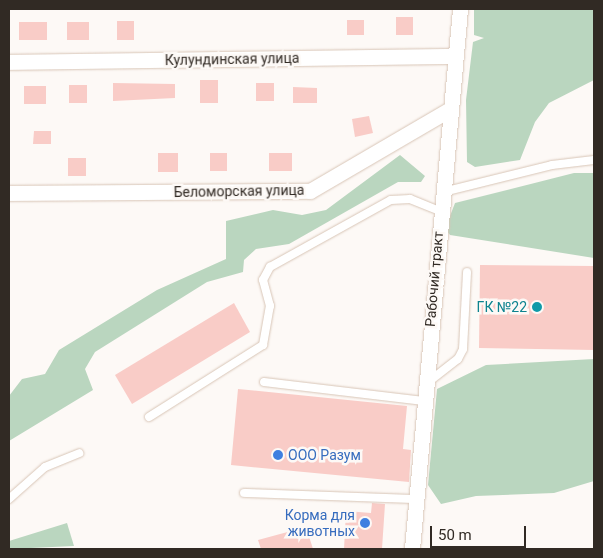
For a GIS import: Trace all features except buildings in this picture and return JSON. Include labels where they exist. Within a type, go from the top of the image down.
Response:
[{"type":"street","name":"Рабочий тракт","points":[[412,549],[447,111],[456,56],[460,9]]},
{"type":"street","name":"Кулундинская улица","points":[[9,62],[456,56]]},
{"type":"street","name":"Беломорская улица","points":[[9,193],[310,191],[447,111]]},
{"type":"lane","points":[[441,193],[552,165],[594,160]]},
{"type":"lane","points":[[149,417],[264,345],[270,306],[263,280],[270,267],[392,200],[410,199],[439,211]]},
{"type":"lane","points":[[425,385],[452,365],[463,349],[467,272]]},
{"type":"lane","points":[[264,382],[424,401]]},
{"type":"lane","points":[[9,499],[45,468],[79,452]]},
{"type":"lane","points":[[244,493],[416,499]]},
{"type":"green space","points":[[474,9],[594,9],[594,80],[549,103],[535,122],[520,160],[475,167],[467,162],[466,100],[473,42],[484,38],[474,35]]},
{"type":"green space","points":[[400,155],[425,176],[421,182],[398,182],[289,244],[256,249],[244,260],[243,272],[207,282],[95,352],[85,369],[93,390],[9,441],[9,396],[22,379],[45,374],[59,350],[157,290],[226,259],[226,221],[273,210],[302,215],[326,210]]},
{"type":"green space","points":[[574,173],[594,173],[594,258],[450,235],[445,229],[455,203]]},
{"type":"green space","points":[[594,359],[594,481],[554,493],[476,496],[441,504],[428,485],[437,389],[486,365]]},
{"type":"green space","points":[[67,523],[74,546],[9,549],[9,541]]},
{"type":"place","name":"ГК №22","points":[[537,307]]},
{"type":"place","name":"ООО Разум","points":[[278,455]]},
{"type":"place","name":"Корма для животных","points":[[365,523]]}]
